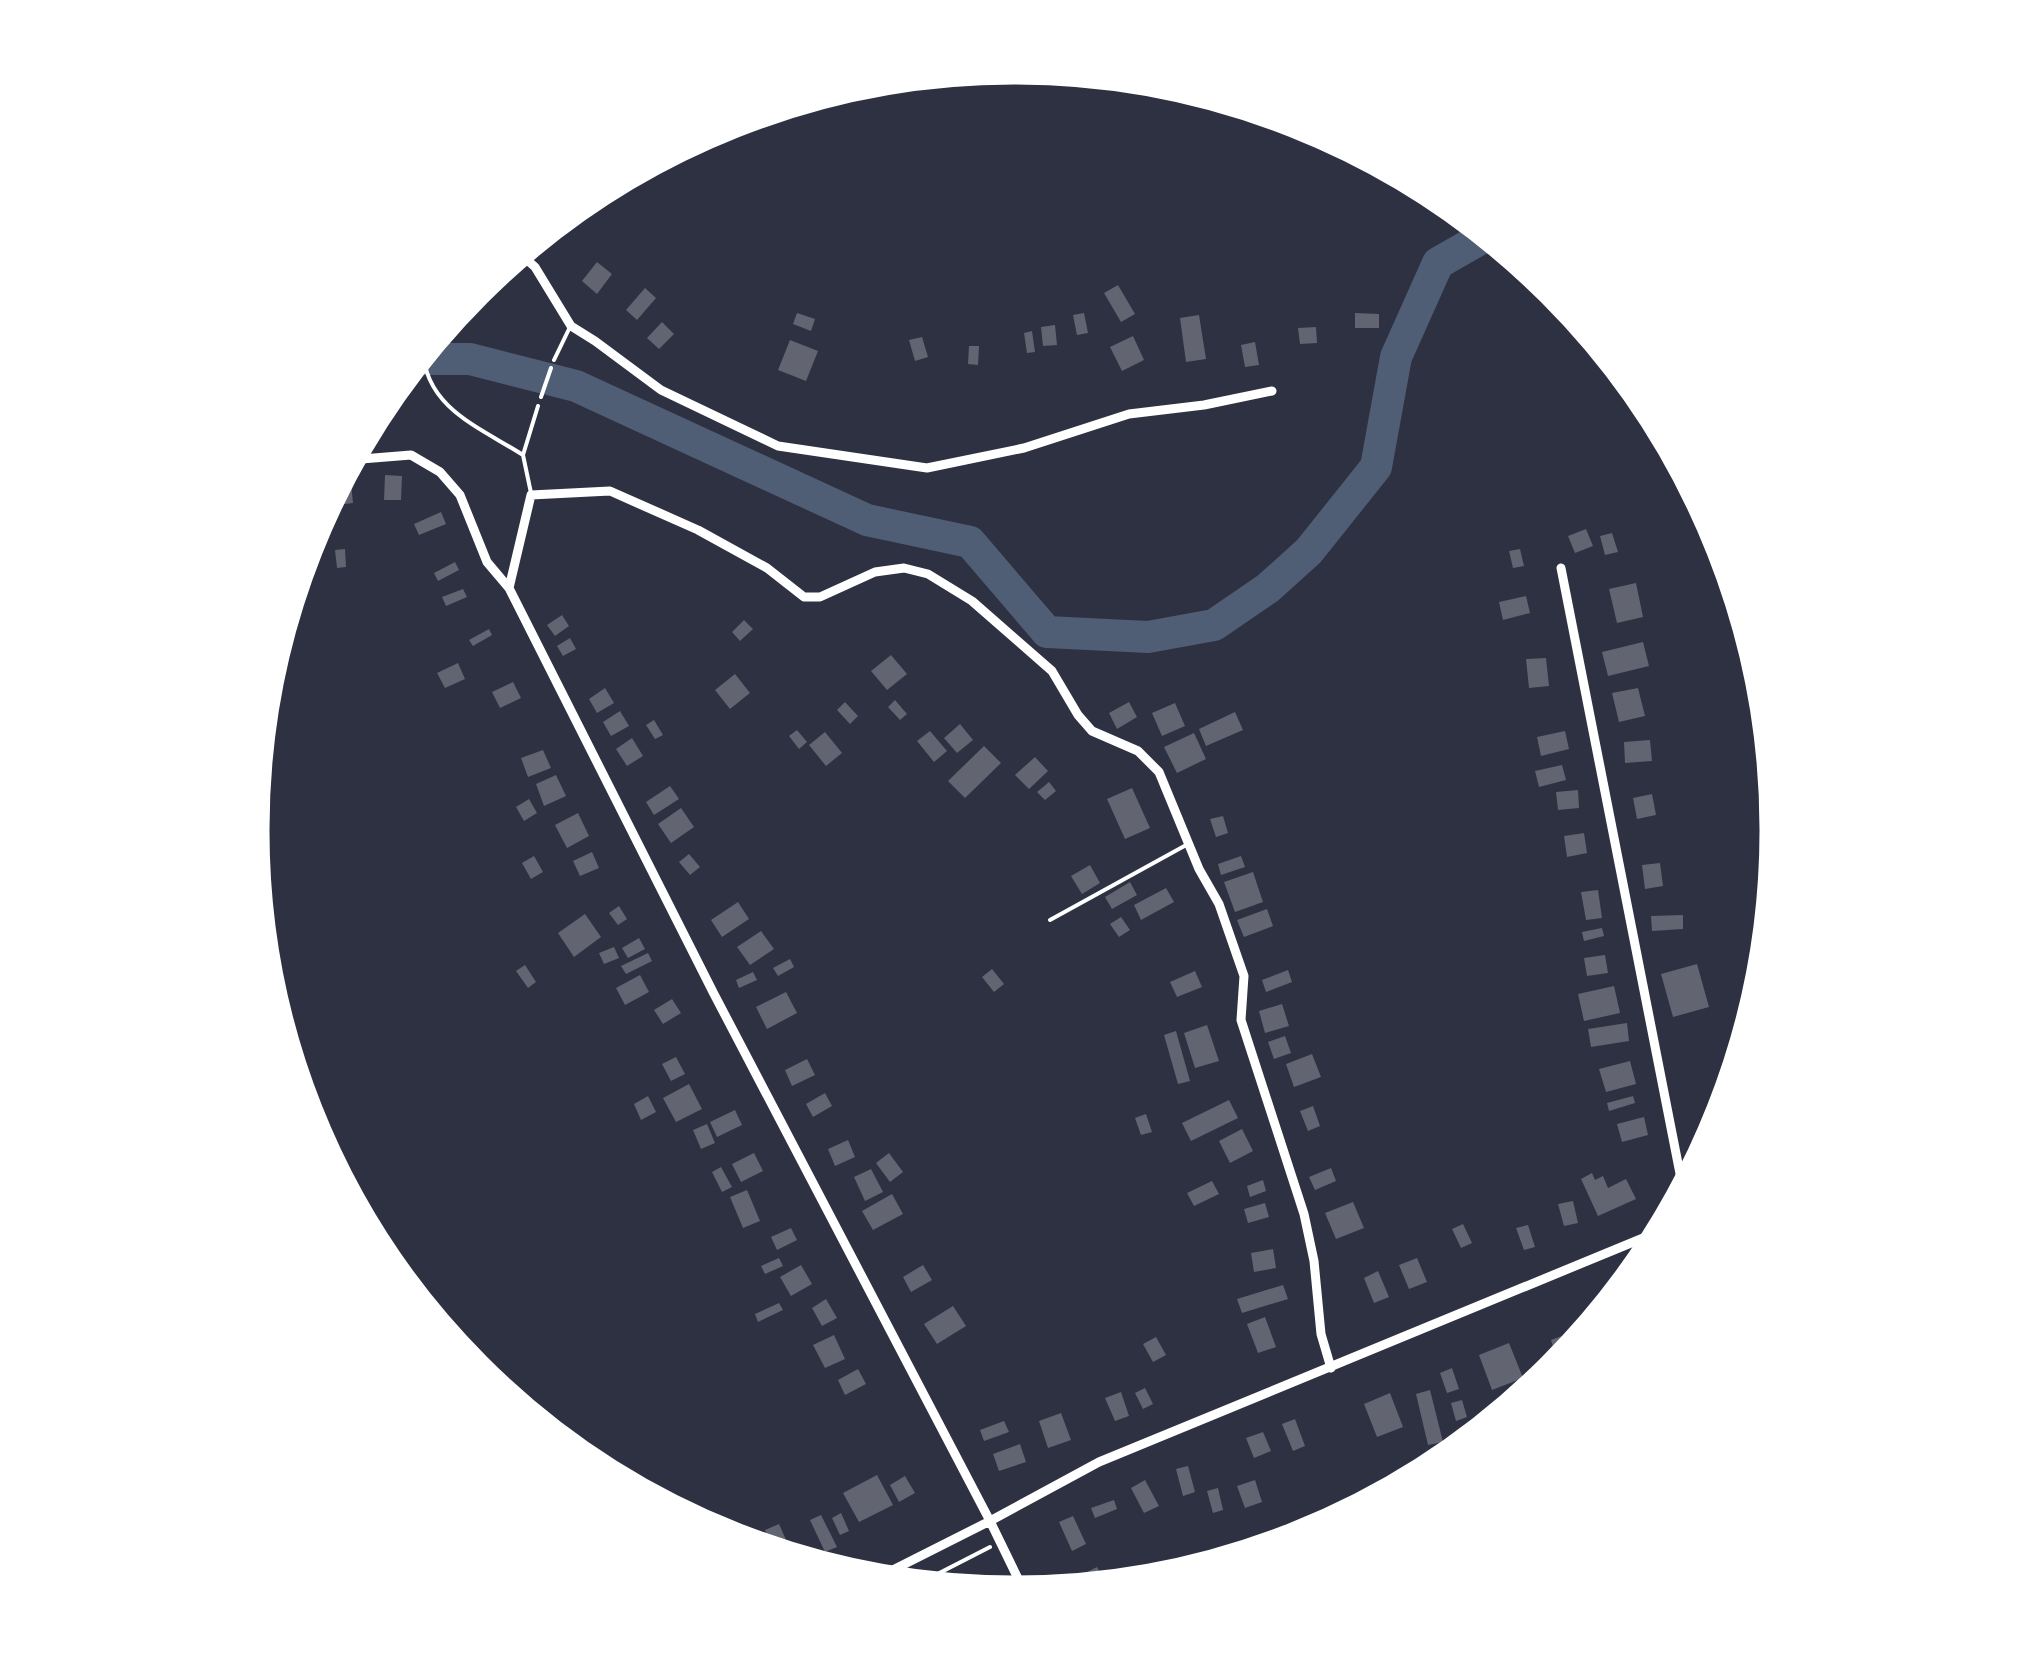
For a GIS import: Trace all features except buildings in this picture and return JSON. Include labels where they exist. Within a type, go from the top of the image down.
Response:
[{"type":"street","points":[[529,262],[571,326],[661,390],[778,446],[927,468],[1024,448],[1129,414],[1204,406],[1272,391]]},
{"type":"street","points":[[365,459],[411,456],[440,472],[460,495],[487,562],[509,588],[714,994],[1018,1578]]},
{"type":"street","points":[[509,588],[531,494],[610,491],[698,530],[766,568],[804,597],[820,596],[875,572],[904,568],[928,574],[972,601],[1052,671],[1078,715],[1092,730],[1138,751],[1159,772],[1198,869],[1219,904],[1244,976],[1241,1020],[1304,1214],[1314,1261],[1321,1334],[1330,1368]]},
{"type":"street","points":[[1560,568],[1680,1171]]},
{"type":"street","points":[[895,1568],[1099,1462],[1640,1239]]},
{"type":"lane","points":[[554,360],[571,326]]},
{"type":"lane","points":[[426,369],[434,392],[457,414],[523,454]]},
{"type":"lane","points":[[531,494],[523,454],[538,406]]},
{"type":"lane","points":[[1050,920],[1188,844]]},
{"type":"path","points":[[538,406],[554,360]]},
{"type":"path","points":[[937,1574],[1000,1541]]},
{"type":"waterway","points":[[434,359],[470,359],[576,386],[867,520],[970,542],[1047,632],[1148,637],[1214,625],[1268,588],[1309,551],[1376,467],[1396,357],[1438,263],[1476,242]]}]
